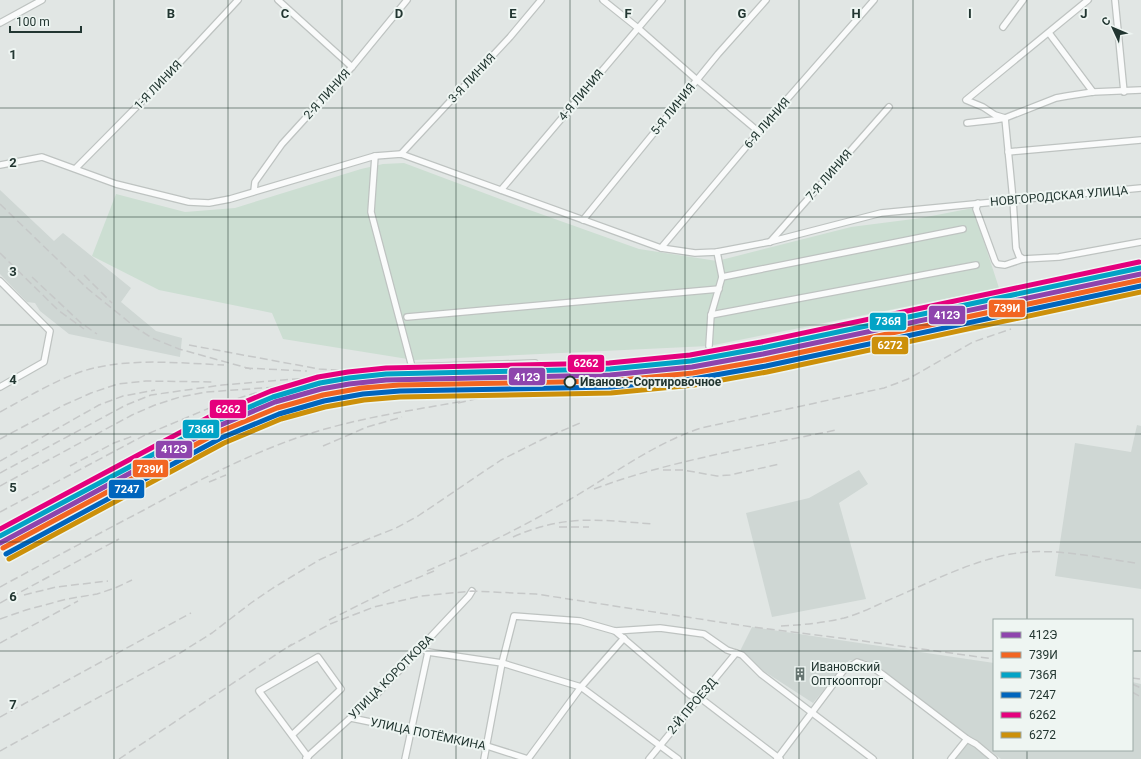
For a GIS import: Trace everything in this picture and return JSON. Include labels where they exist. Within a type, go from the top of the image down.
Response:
[{"type":"street","points":[[0,23],[42,0]]},
{"type":"street","name":"1-Я ЛИНИЯ","points":[[76,168],[170,73],[238,0]]},
{"type":"street","points":[[278,0],[352,67]]},
{"type":"street","name":"2-Я ЛИНИЯ","points":[[254,191],[255,182],[282,144],[352,67],[407,0]]},
{"type":"street","name":"3-Я ЛИНИЯ","points":[[401,154],[510,37],[541,0]]},
{"type":"street","points":[[603,0],[638,28],[759,132]]},
{"type":"street","name":"4-Я ЛИНИЯ","points":[[501,190],[662,0]]},
{"type":"street","name":"5-Я ЛИНИЯ","points":[[583,220],[697,80],[766,0]]},
{"type":"street","name":"6-Я ЛИНИЯ","points":[[661,248],[759,132],[874,0]]},
{"type":"street","points":[[1003,27],[1023,0]]},
{"type":"street","points":[[1005,118],[995,115],[983,107],[966,100],[1088,0]]},
{"type":"street","points":[[1115,0],[1124,92]]},
{"type":"street","points":[[1049,33],[1093,92]]},
{"type":"street","points":[[967,123],[1005,118],[1056,98],[1093,92],[1124,92],[1141,90]]},
{"type":"street","name":"7-Я ЛИНИЯ","points":[[769,242],[889,107]]},
{"type":"street","points":[[1005,118],[1016,248],[1019,256],[1023,259]]},
{"type":"street","points":[[1008,152],[1141,140]]},
{"type":"street","points":[[0,165],[42,157],[76,168],[116,184],[189,202],[209,203],[230,200],[254,191],[375,156],[401,154]]},
{"type":"street","name":"НОВГОРОДСКАЯ УЛИЦА","points":[[401,154],[661,248],[695,253],[717,252],[769,242],[881,212],[1141,188]]},
{"type":"street","points":[[375,156],[371,212],[412,367],[535,363]]},
{"type":"street","points":[[978,203],[976,209],[997,264],[1005,265],[1023,259],[1059,256],[1141,242]]},
{"type":"street","points":[[722,277],[963,229]]},
{"type":"street","points":[[709,346],[711,315],[722,277],[717,252]]},
{"type":"street","points":[[711,315],[976,265]]},
{"type":"street","points":[[0,281],[50,331],[44,362],[0,387]]},
{"type":"street","points":[[407,317],[719,289]]},
{"type":"street","name":"УЛИЦА КОРОТКОВА","points":[[307,758],[377,694],[470,596],[472,591]]},
{"type":"street","points":[[484,759],[502,663],[514,616],[580,621],[615,631],[660,628],[704,634],[727,650],[742,655],[761,674],[872,759]]},
{"type":"street","points":[[615,631],[690,695],[703,700],[779,758],[843,672],[857,662],[872,667],[994,759]]},
{"type":"street","points":[[528,759],[581,687],[624,638]]},
{"type":"street","points":[[420,648],[428,652],[502,663],[581,687],[678,759]]},
{"type":"street","points":[[405,759],[428,652]]},
{"type":"street","name":"2-Й ПРОЕЗД","points":[[649,759],[736,654]]},
{"type":"street","points":[[292,735],[341,689],[318,657],[258,691],[292,735],[307,758]]},
{"type":"street","name":"УЛИЦА ПОТЁМКИНА","points":[[351,718],[487,746],[528,759]]},
{"type":"street","points":[[951,759],[967,739]]},
{"type":"shaded area","points":[[0,190],[54,241],[63,233],[131,288],[121,302],[156,331],[182,338],[180,357],[69,334],[40,311],[35,303],[27,302],[0,274]]},
{"type":"shaded area","points":[[1137,425],[1141,426],[1141,589],[1055,576],[1075,443],[1131,452]]},
{"type":"shaded area","points":[[859,470],[868,484],[839,503],[866,599],[772,617],[746,513],[809,498]]},
{"type":"shaded area","points":[[752,627],[993,663],[993,751],[1133,751],[1133,682],[1141,684],[1141,759],[1001,759],[975,739],[967,735],[876,665],[865,660],[850,660],[846,663],[813,703],[739,655]]},
{"type":"shaded area","points":[[965,742],[971,744],[989,759],[951,759]]},
{"type":"green space","points":[[404,163],[639,249],[717,261],[851,227],[921,218],[973,208],[999,288],[709,346],[414,360],[283,339],[272,313],[159,290],[92,256],[116,194],[185,212],[235,208],[361,169],[383,164]]},
{"type":"railway","points":[[0,204],[88,289],[135,327],[152,338],[179,349],[251,369]]},
{"type":"railway","points":[[0,253],[58,310],[84,329]]},
{"type":"railway","points":[[84,275],[112,303]]},
{"type":"railway","points":[[32,277],[81,323],[97,334]]},
{"type":"railway","points":[[427,571],[528,523],[646,453],[682,435],[701,428],[884,388],[908,379],[973,342],[1011,329]]},
{"type":"railway","points":[[189,345],[319,369],[350,371]]},
{"type":"railway","points":[[0,412],[59,380],[97,367],[115,364],[151,362],[224,365]]},
{"type":"railway","points":[[245,368],[307,371]]},
{"type":"railway","points":[[456,374],[522,373]]},
{"type":"railway","points":[[0,473],[126,405],[151,395],[222,385],[332,376],[414,375],[463,377]]},
{"type":"railway","points":[[0,486],[132,415],[155,405],[180,397],[206,392],[320,384],[340,380]]},
{"type":"railway","points":[[0,439],[64,405],[91,393],[118,384],[146,381],[213,382]]},
{"type":"railway","points":[[0,461],[99,405],[123,396],[155,390]]},
{"type":"railway","points":[[0,512],[145,435],[219,404],[259,392]]},
{"type":"railway","points":[[458,403],[493,395]]},
{"type":"railway","points":[[0,587],[228,466],[293,439],[352,422],[464,401]]},
{"type":"railway","points":[[323,446],[367,427],[402,417]]},
{"type":"railway","points":[[0,751],[180,653],[212,633],[273,588],[319,560],[396,528],[418,516],[501,460],[545,438],[580,423]]},
{"type":"railway","points":[[594,489],[683,462],[744,448],[836,430]]},
{"type":"railway","points":[[70,466],[114,443],[133,436]]},
{"type":"railway","points":[[663,470],[683,470],[717,476],[730,475],[780,464]]},
{"type":"railway","points":[[209,482],[226,475]]},
{"type":"railway","points":[[513,537],[549,525],[582,520],[653,524]]},
{"type":"railway","points":[[559,527],[589,527]]},
{"type":"railway","points":[[0,603],[119,539]]},
{"type":"railway","points":[[781,626],[836,620],[849,616],[869,609],[962,568],[978,562],[1011,554],[1026,552],[1058,552],[1135,563]]},
{"type":"railway","points":[[329,620],[391,589],[434,571]]},
{"type":"railway","points":[[0,619],[67,599],[97,594],[132,580]]},
{"type":"railway","points":[[24,595],[56,587],[108,581]]},
{"type":"railway","points":[[288,647],[330,624],[374,607],[421,596],[472,591],[536,594],[752,627],[993,659]]},
{"type":"railway","points":[[0,643],[78,601]]},
{"type":"railway","points":[[0,717],[191,613]]},
{"type":"railway","points":[[119,759],[292,644]]},
{"type":"railway","points":[[1133,678],[1141,679]]},
{"type":"railway","points":[[1133,684],[1141,688]]},
{"type":"railway","points":[[1133,693],[1141,697]]},
{"type":"transit line","name":"6262","points":[[0,529],[211,416],[271,391],[318,377],[386,368],[609,363],[690,355],[761,342],[1139,262]]},
{"type":"transit line","name":"736Я","points":[[0,536],[214,422],[273,397],[320,383],[386,374],[610,369],[691,361],[762,348],[1140,268]]},
{"type":"transit line","name":"412Э","points":[[0,543],[216,427],[275,402],[321,389],[386,380],[610,375],[692,367],[763,354],[1141,274]]},
{"type":"transit line","name":"739И","points":[[3,548],[219,432],[277,408],[323,395],[362,388],[399,385],[610,381],[693,373],[765,360],[1141,280]]},
{"type":"transit line","name":"7247","points":[[6,554],[221,438],[279,414],[324,401],[363,394],[400,391],[611,387],[693,379],[766,366],[1141,286]]},
{"type":"transit line","name":"6272","points":[[9,559],[224,443],[281,419],[325,407],[364,400],[400,397],[611,393],[694,385],[767,372],[1141,292]]},
{"type":"place","name":"Иваново-Сортировочное","points":[[570,382]]},
{"type":"place","name":"Ивановский Опткоопторг","points":[[800,674]]}]
